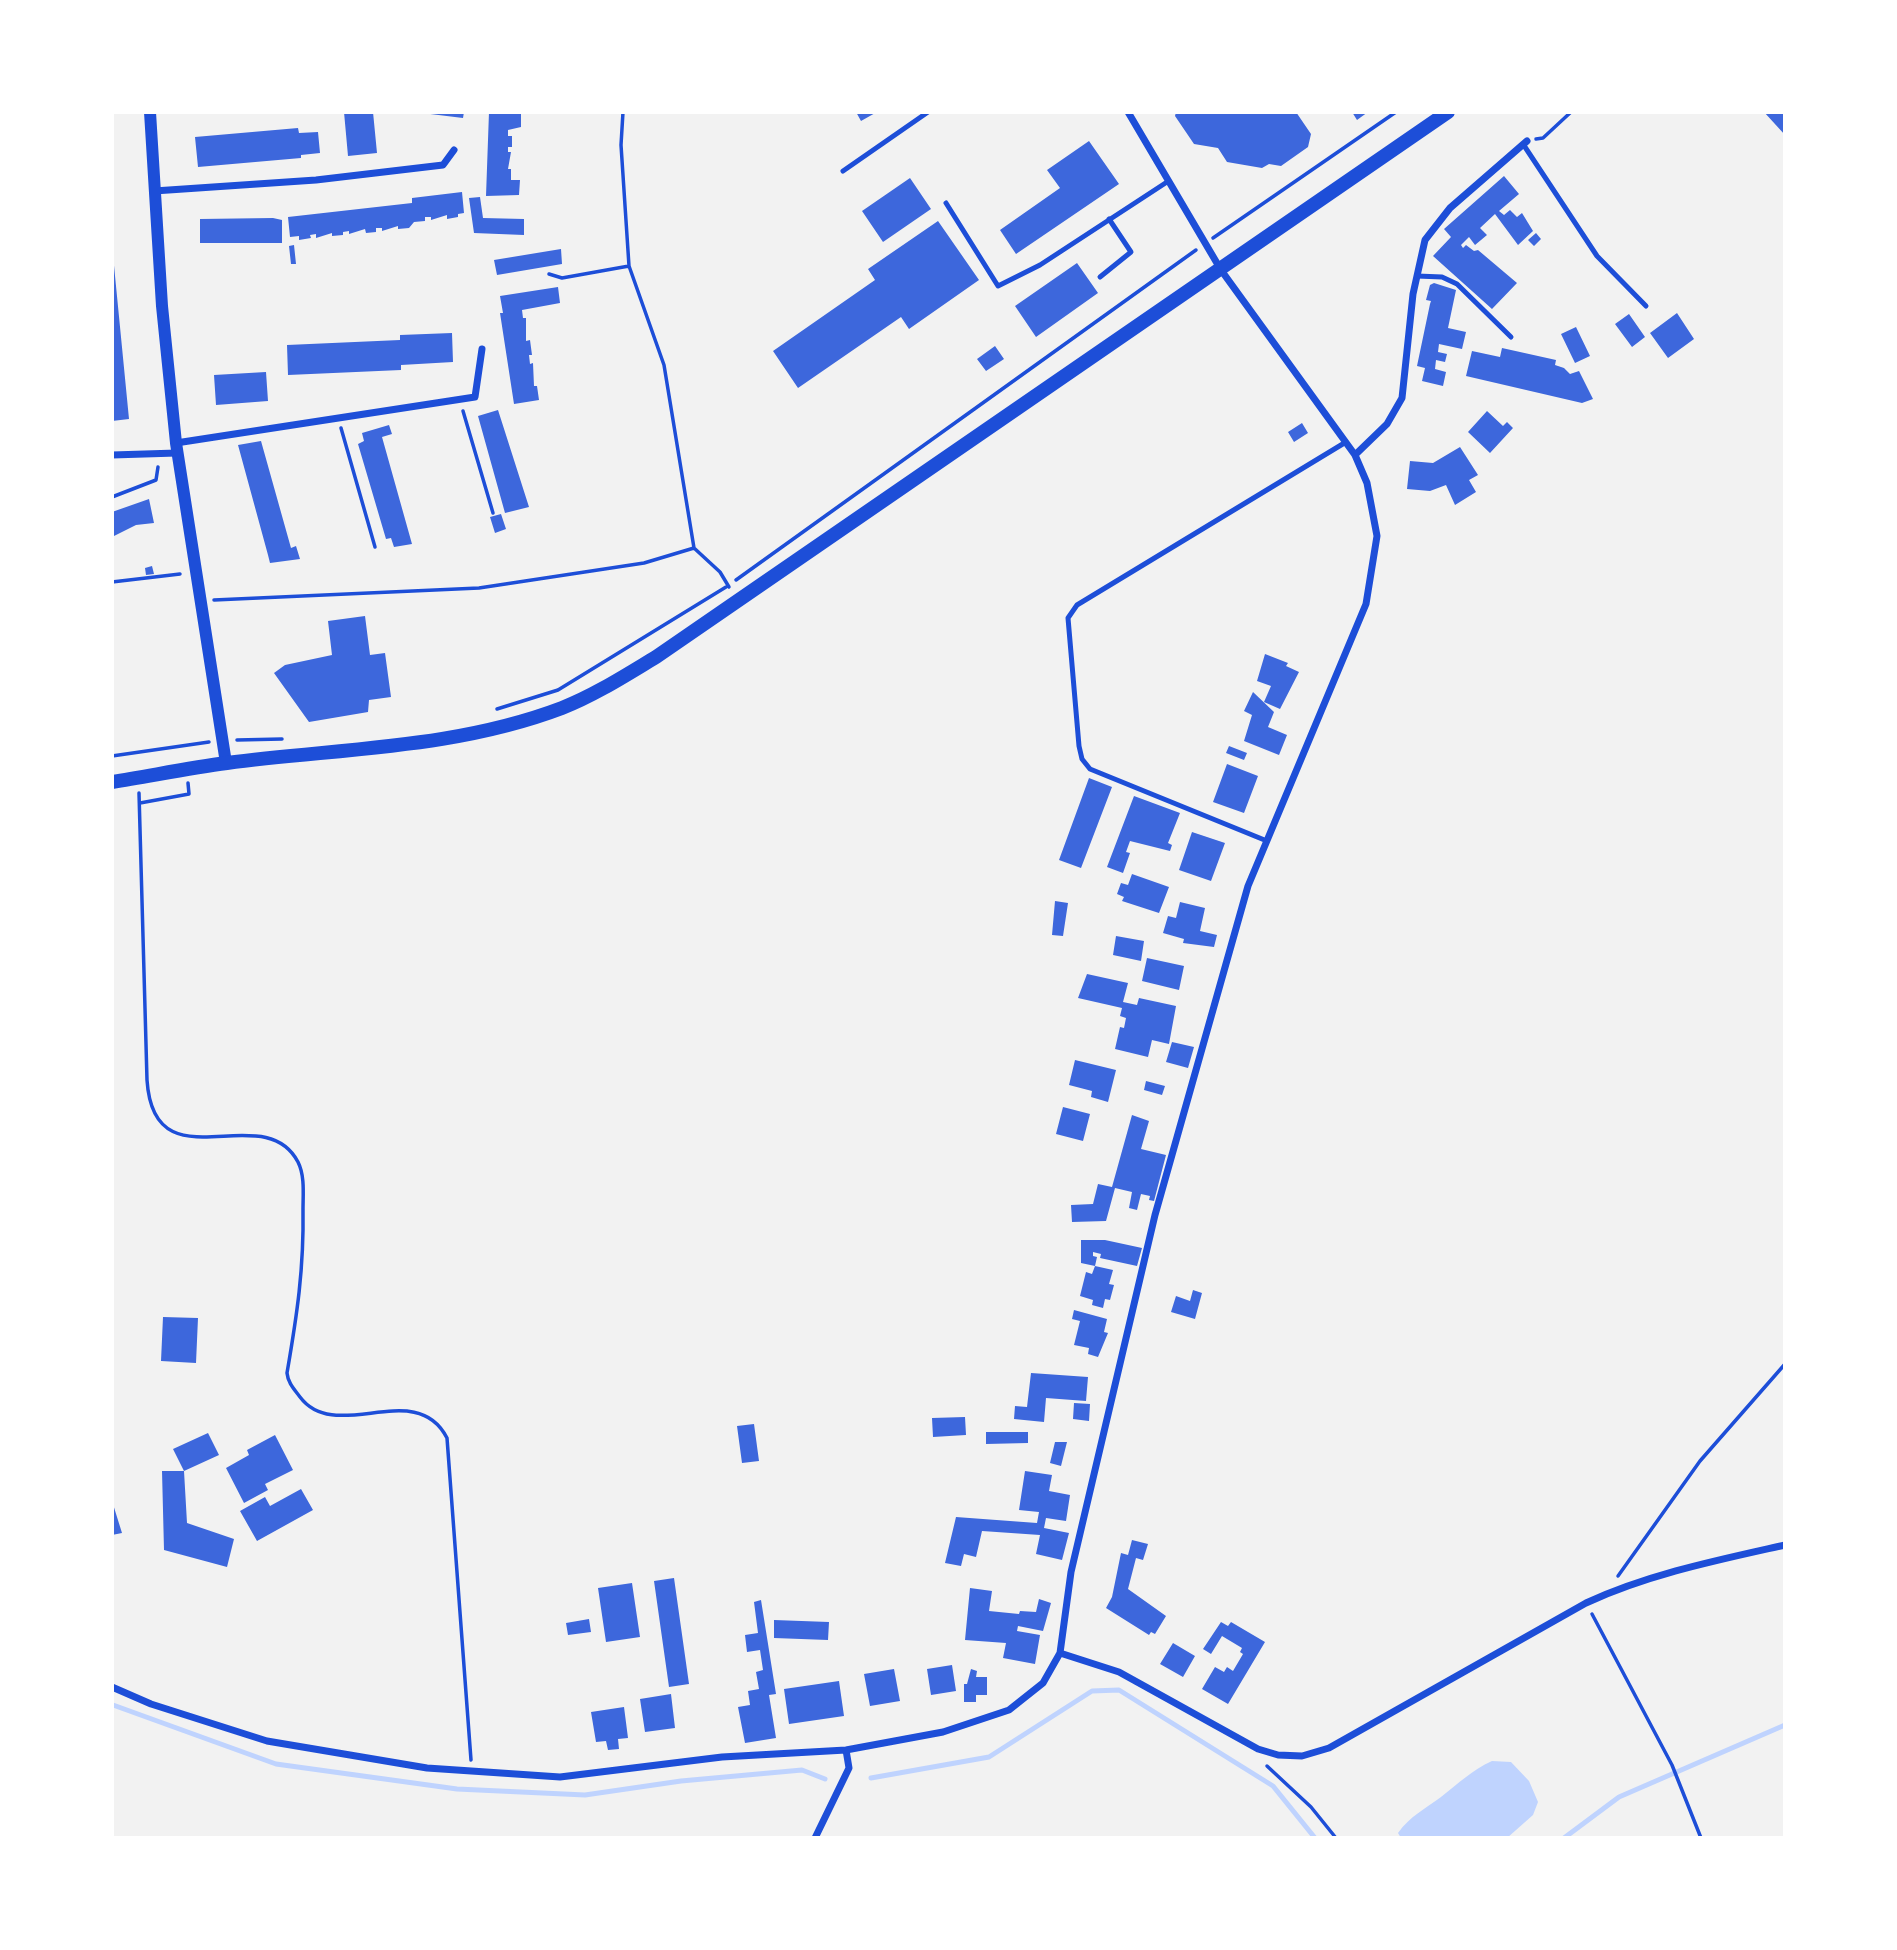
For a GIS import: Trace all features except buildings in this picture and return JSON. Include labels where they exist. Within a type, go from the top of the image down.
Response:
[{"type":"main road","points":[[112,782],[226,763],[407,746],[462,737],[563,707],[607,687],[737,601],[1448,112]]},
{"type":"street","points":[[150,112],[154,191],[176,448],[226,763]]},
{"type":"street","points":[[112,1687],[151,1704],[267,1741],[472,1773],[561,1777],[722,1757],[846,1749],[943,1732],[1009,1710],[1043,1683],[1059,1653],[1071,1572],[1155,1215],[1248,886],[1366,604],[1377,536],[1367,483],[1355,455],[1221,270],[1128,112]]},
{"type":"street","points":[[1355,455],[1387,424],[1402,398],[1417,276],[1425,240],[1450,208],[1525,142]]},
{"type":"street","points":[[154,191],[316,180],[443,165],[454,150]]},
{"type":"street","points":[[112,455],[159,453],[338,418],[475,397],[482,349]]},
{"type":"street","points":[[1059,1653],[1119,1672],[1258,1749],[1278,1755],[1302,1756],[1329,1748],[1586,1603],[1619,1588],[1701,1564],[1785,1545]]},
{"type":"street","points":[[815,1838],[849,1768],[846,1749]]},
{"type":"lane","points":[[843,171],[928,112]]},
{"type":"lane","points":[[1525,142],[1597,256],[1646,306]]},
{"type":"lane","points":[[946,203],[998,286],[1040,265],[1167,182]]},
{"type":"lane","points":[[1100,277],[1131,252],[1109,219]]},
{"type":"lane","points":[[1417,276],[1441,277],[1457,284],[1511,337]]},
{"type":"lane","points":[[1267,841],[1098,774],[1085,764],[1079,746],[1068,618],[1077,604],[1346,442]]},
{"type":"path","points":[[623,112],[621,145],[629,266],[664,365],[694,548],[720,572],[737,601]]},
{"type":"path","points":[[493,710],[558,690],[728,586],[1204,244],[1396,112]]},
{"type":"path","points":[[1525,142],[1543,138],[1571,112]]},
{"type":"path","points":[[550,274],[562,278],[629,266]]},
{"type":"path","points":[[459,399],[493,513]]},
{"type":"path","points":[[338,418],[375,547]]},
{"type":"path","points":[[112,497],[156,480],[159,453]]},
{"type":"path","points":[[201,601],[479,587],[644,563],[694,548]]},
{"type":"path","points":[[112,582],[196,571]]},
{"type":"path","points":[[112,757],[222,740],[283,739]]},
{"type":"path","points":[[137,778],[149,1105],[156,1120],[170,1131],[189,1135],[268,1139],[285,1147],[298,1163],[303,1184],[302,1276],[287,1377],[306,1404],[317,1413],[335,1415],[412,1410],[436,1422],[447,1438],[472,1773]]},
{"type":"path","points":[[1619,1588],[1618,1577],[1700,1461],[1785,1364]]},
{"type":"path","points":[[1586,1603],[1679,1779],[1701,1838]]},
{"type":"path","points":[[1258,1749],[1259,1760],[1311,1807],[1336,1838]]},
{"type":"water","points":[[1492,1761],[1511,1762],[1529,1781],[1538,1802],[1533,1815],[1507,1838],[1401,1838],[1398,1833],[1413,1817]]},
{"type":"waterway","points":[[871,1778],[989,1757],[1092,1691],[1119,1690],[1273,1786],[1315,1838]]},
{"type":"waterway","points":[[113,1705],[276,1764],[457,1789],[585,1795],[681,1781],[802,1770],[825,1779]]},
{"type":"waterway","points":[[1564,1838],[1619,1797],[1785,1725]]}]
